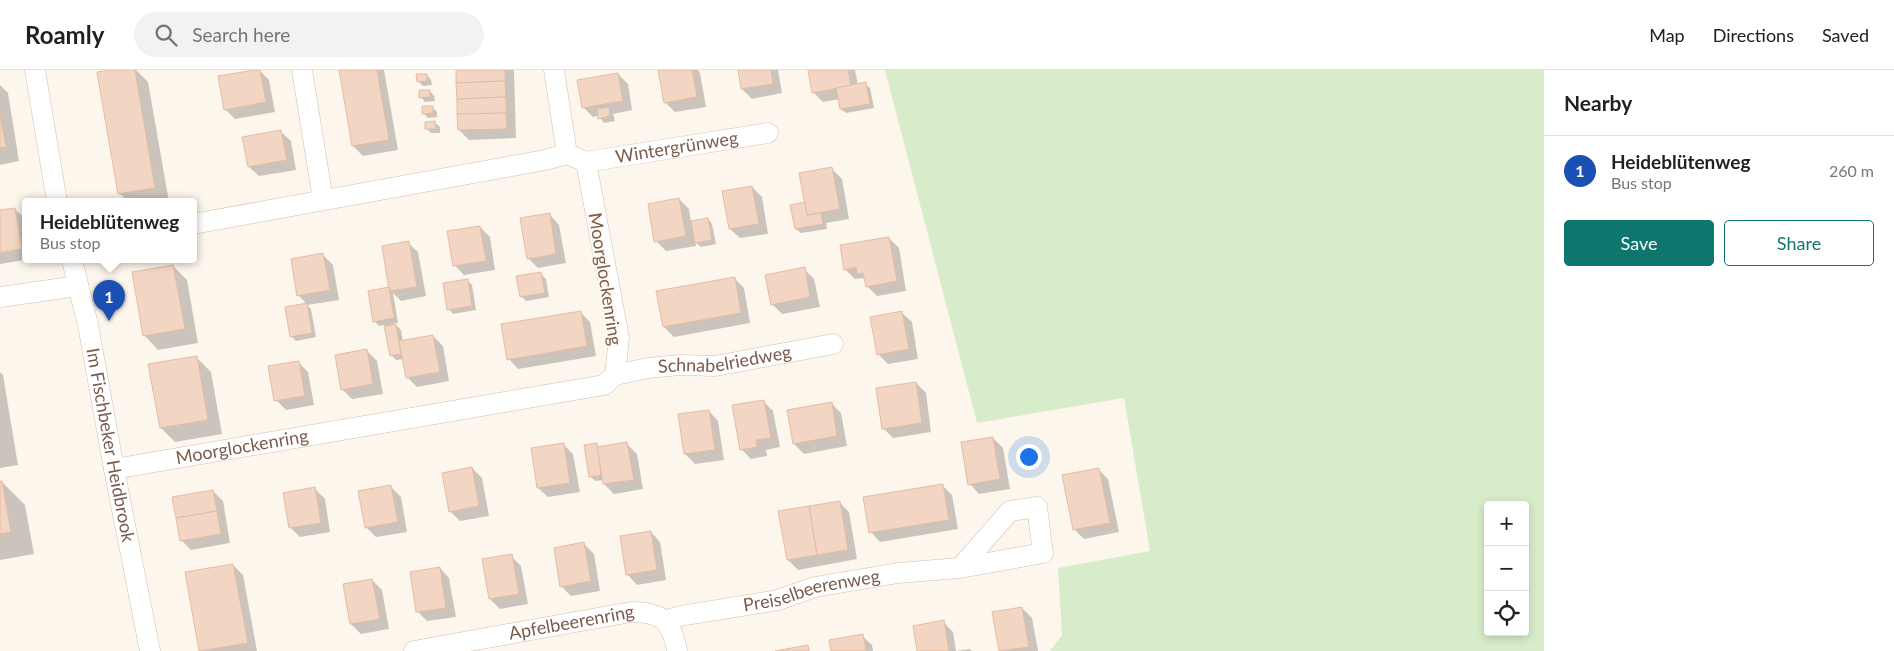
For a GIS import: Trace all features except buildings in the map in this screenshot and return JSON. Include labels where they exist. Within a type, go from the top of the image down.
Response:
[{"type":"street","points":[[35,70],[57,198]]},
{"type":"street","points":[[302,70],[324,200]]},
{"type":"street","points":[[544,70],[558,97]]},
{"type":"street","points":[[554,70],[567,154]]},
{"type":"street","name":"Wintergrünweg","points":[[586,162],[768,134]]},
{"type":"street","points":[[197,223],[545,160],[567,154],[586,162]]},
{"type":"street","name":"Moorglockenring","points":[[114,469],[604,385],[615,375],[619,338],[586,162]]},
{"type":"street","name":"Im Fischbeker Heidbrook","points":[[73,263],[88,325],[150,651]]},
{"type":"street","points":[[0,297],[78,286]]},
{"type":"street","name":"Schnabelriedweg","points":[[615,375],[648,368],[680,365],[715,366],[833,344]]},
{"type":"street","name":"Preiselbeerenweg","points":[[665,621],[680,616],[778,600],[815,587],[898,573],[960,568]]},
{"type":"street","name":"Apfelbeerenring","points":[[414,651],[630,612],[643,612],[655,615],[665,621]]},
{"type":"street","points":[[665,621],[673,631],[677,651]]},
{"type":"green space","points":[[885,70],[1544,70],[1544,651],[1050,651],[1062,635],[1058,568],[1150,551],[1124,398],[977,423]]},
{"type":"place","name":"Heideblütenweg","points":[[109,321]]}]
